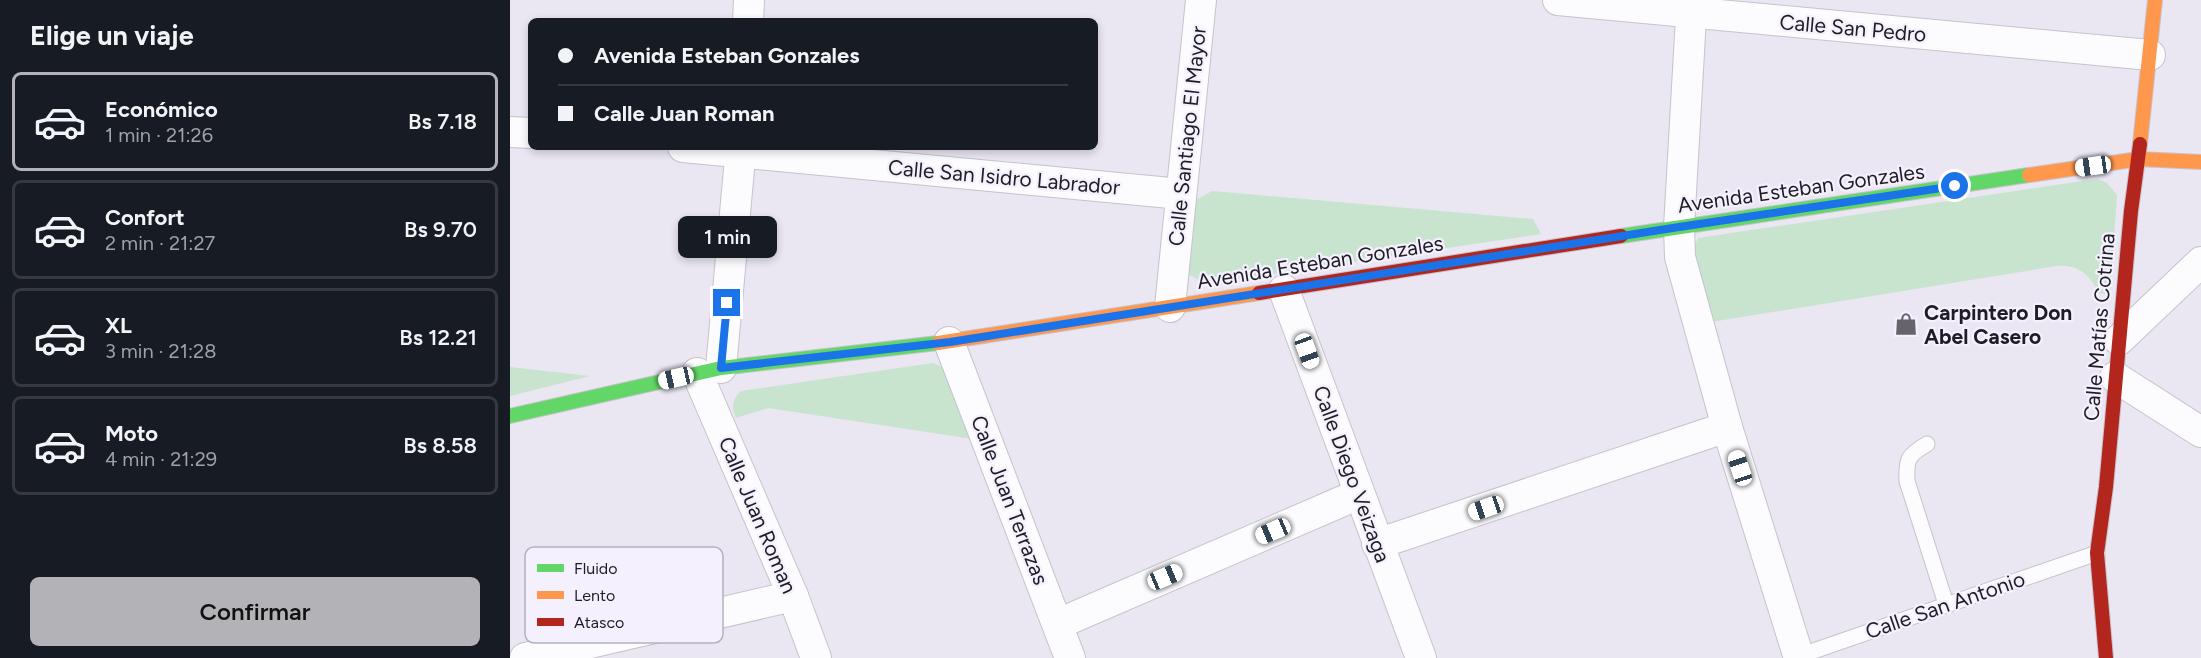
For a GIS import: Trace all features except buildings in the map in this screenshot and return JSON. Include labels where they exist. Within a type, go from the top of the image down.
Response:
[{"type":"street","points":[[748,18],[749,0]]},
{"type":"street","name":"Calle Santiago El Mayor","points":[[1170,307],[1201,0]]},
{"type":"street","name":"Calle San Pedro","points":[[1558,0],[1692,7],[2150,55]]},
{"type":"street","name":"Calle Matías Cotrina","points":[[2106,658],[2097,553],[2106,488],[2131,211],[2139,159],[2155,0]]},
{"type":"street","points":[[1692,7],[1679,227],[1680,257],[1726,427],[1797,657]]},
{"type":"street","points":[[510,132],[528,134]]},
{"type":"street","name":"Calle San Isidro Labrador","points":[[741,150],[1181,194]]},
{"type":"street","name":"Calle Juan Roman","points":[[741,150],[709,371],[816,658]]},
{"type":"street","name":"Avenida Esteban Gonzales","points":[[510,416],[709,371],[950,342],[1679,227],[2139,159],[2201,162]]},
{"type":"street","points":[[2119,340],[2201,262]]},
{"type":"street","name":"Calle Diego Veizaga","points":[[1284,290],[1421,658]]},
{"type":"street","name":"Calle Juan Terrazas","points":[[950,342],[1070,658]]},
{"type":"street","points":[[2115,377],[2201,432]]},
{"type":"street","points":[[1377,544],[1726,427]]},
{"type":"street","points":[[1058,624],[1359,494]]},
{"type":"street","points":[[723,612],[793,596]]},
{"type":"street","points":[[525,658],[590,643]]},
{"type":"lane","points":[[1927,444],[1914,451],[1906,463],[1907,481],[1946,604]]},
{"type":"lane","name":"Calle San Antonio","points":[[1797,657],[2097,553]]},
{"type":"green space","points":[[2097,179],[2107,183],[2117,195],[2110,294],[2098,293],[2091,280],[2082,272],[2070,267],[2057,266],[1711,322],[1695,268],[1695,247],[1698,238]]},
{"type":"green space","points":[[1212,191],[1533,219],[1541,234],[1218,282],[1201,281],[1188,274],[1189,204]]},
{"type":"green space","points":[[933,363],[947,369],[973,439],[768,408],[736,418],[733,410],[734,400],[741,391]]},
{"type":"green space","points":[[510,367],[590,376],[510,396]]},
{"type":"traffic: fast","points":[[1621,236],[2029,175]]},
{"type":"traffic: fast","points":[[510,416],[721,368],[938,343]]},
{"type":"traffic: slow","points":[[2140,144],[2155,0]]},
{"type":"traffic: slow","points":[[2029,175],[2139,159],[2201,162]]},
{"type":"traffic: slow","points":[[938,343],[1259,293]]},
{"type":"traffic: jam","points":[[2106,658],[2097,553],[2106,487],[2131,211],[2140,144]]},
{"type":"traffic: jam","points":[[1259,293],[1621,236]]},
{"type":"place","name":"Carpintero Don Abel Casero","points":[[1906,324]]},
{"type":"route","points":[[727,303],[721,368],[950,342],[1679,227],[1955,186]]}]
